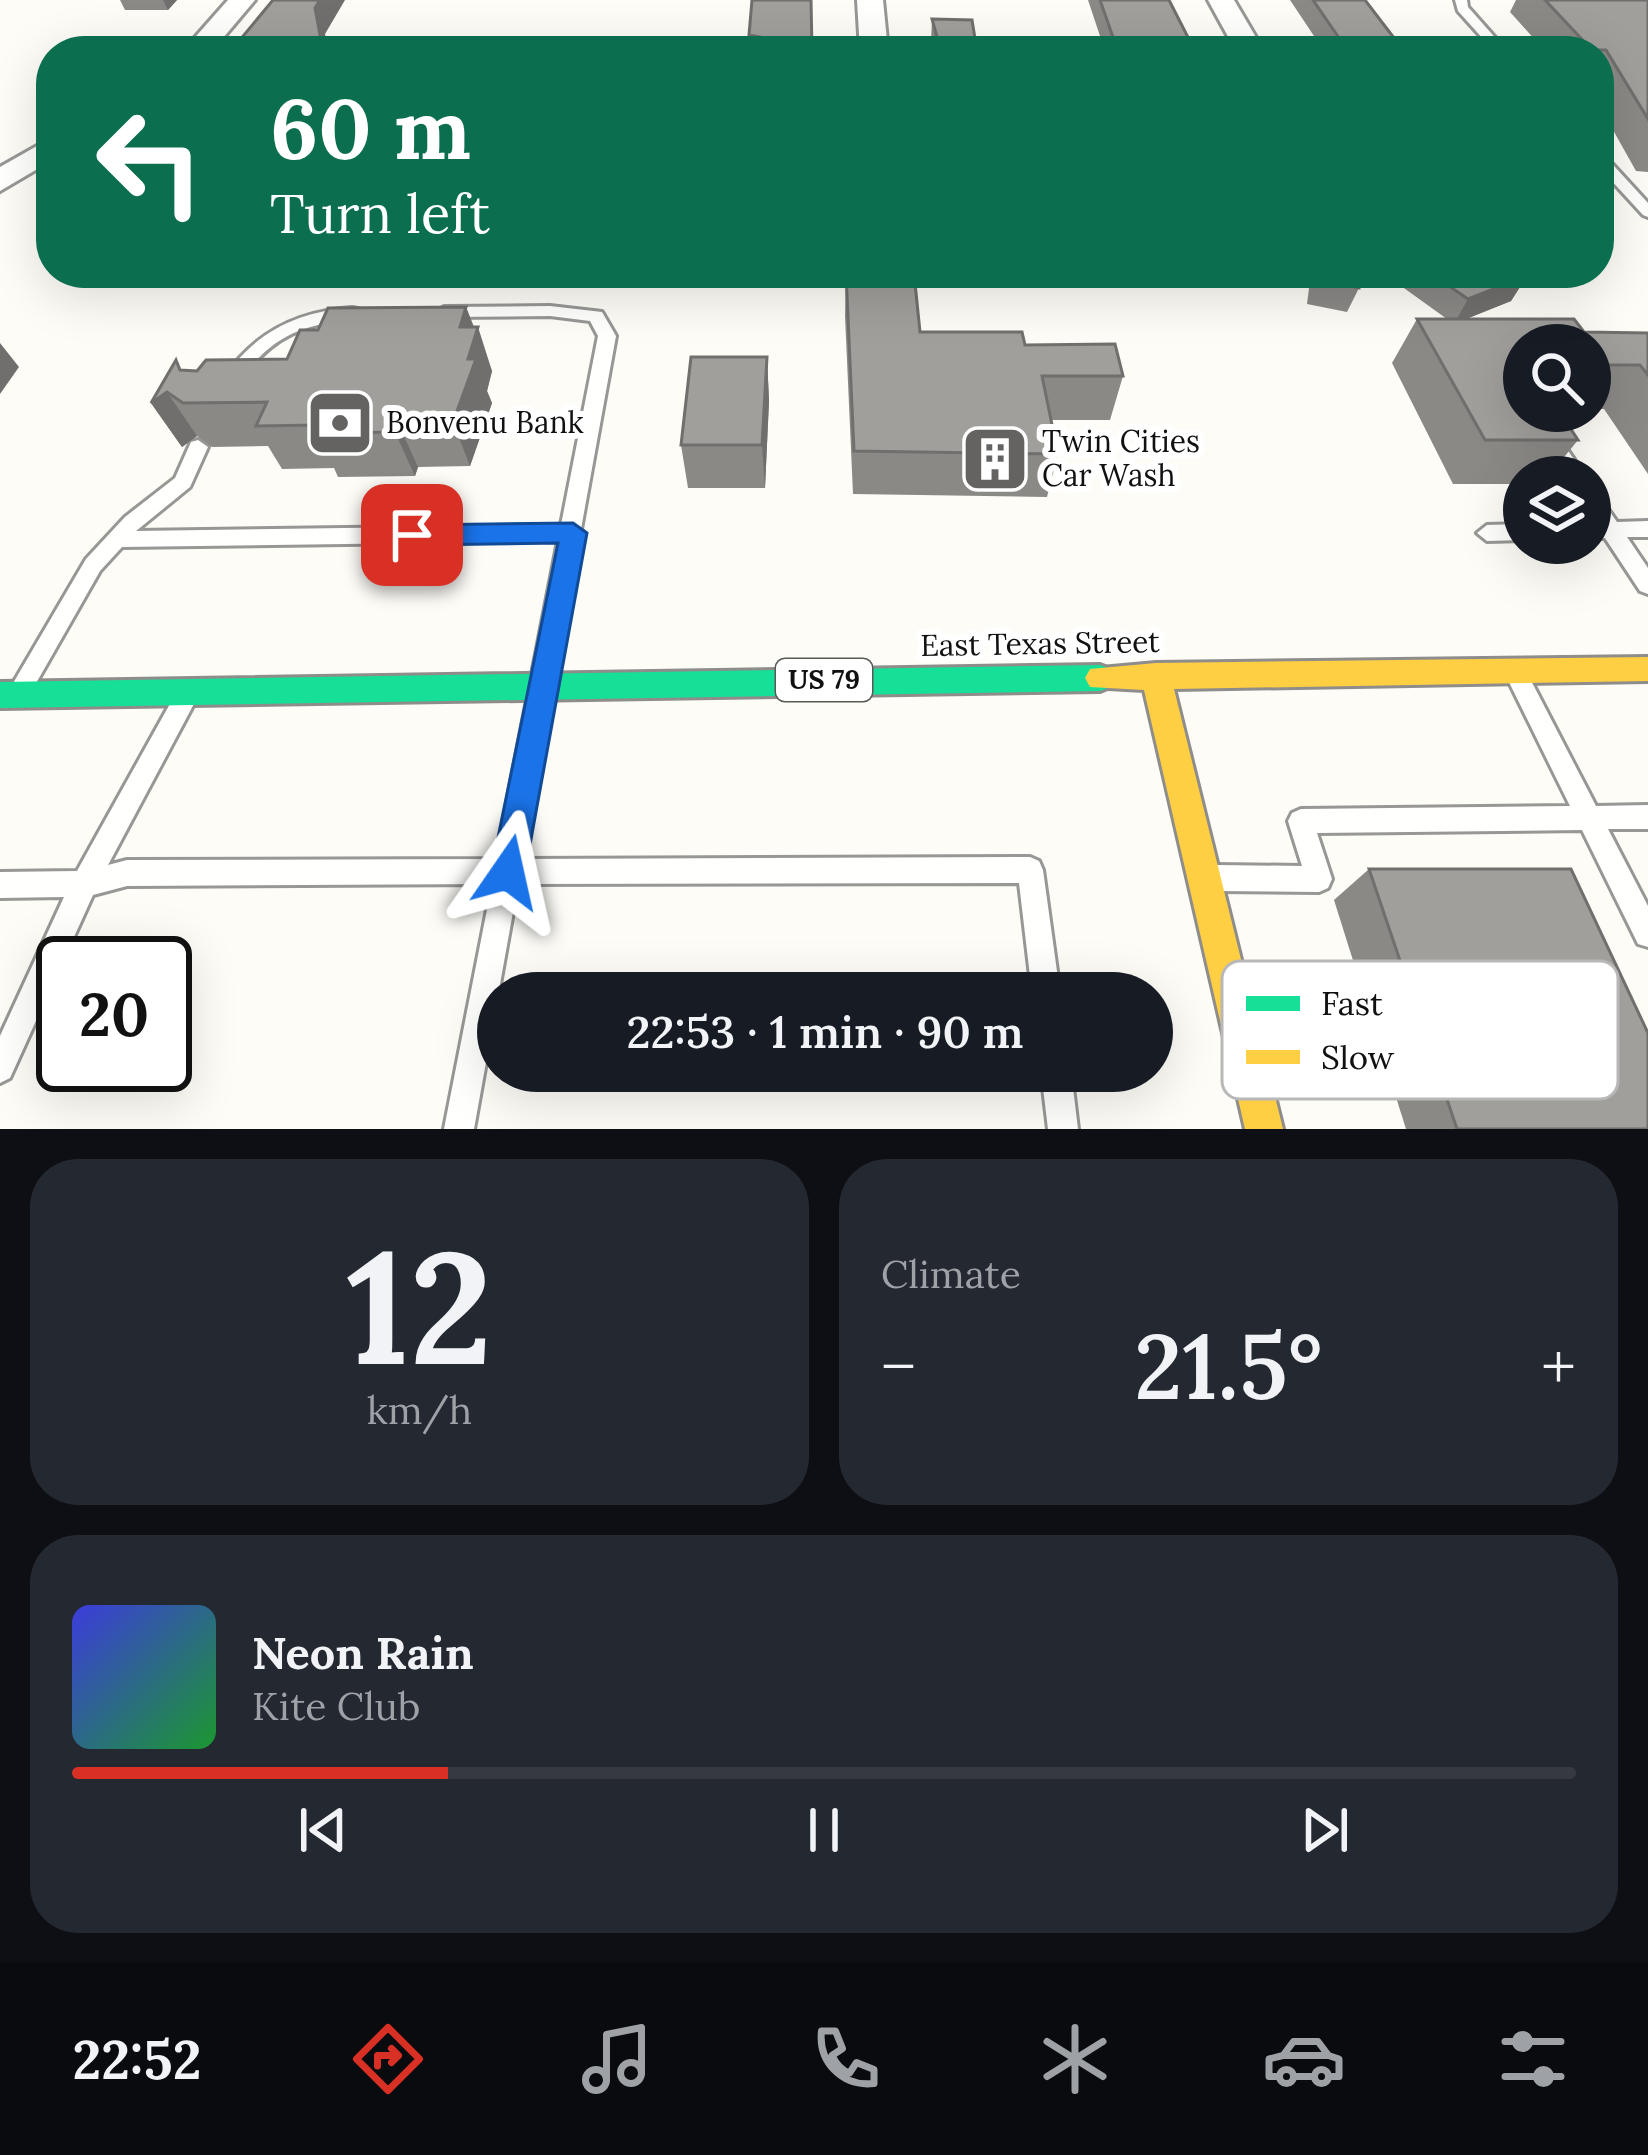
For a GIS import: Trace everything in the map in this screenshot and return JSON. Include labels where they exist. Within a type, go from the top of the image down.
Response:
[{"type":"main road","name":"East Texas Street","points":[[8,695],[1648,669]]},
{"type":"main road","points":[[1156,676],[1224,961]]},
{"type":"main road","points":[[1257,1099],[1264,1129]]},
{"type":"street","points":[[210,36],[242,0]]},
{"type":"street","points":[[870,0],[873,36]]},
{"type":"street","points":[[1221,0],[1241,36]]},
{"type":"street","points":[[0,145],[36,146]]},
{"type":"street","points":[[0,182],[36,157]]},
{"type":"lane","points":[[1461,0],[1462,8],[1488,36]]},
{"type":"lane","points":[[1614,175],[1648,212]]},
{"type":"lane","points":[[417,312],[550,311],[596,316],[607,337],[459,1129]]},
{"type":"lane","points":[[218,404],[238,370],[276,332],[328,313],[372,313]]},
{"type":"lane","points":[[8,695],[92,566],[183,482],[198,447]]},
{"type":"lane","points":[[1611,530],[1648,529]]},
{"type":"lane","points":[[117,539],[573,533]]},
{"type":"lane","points":[[1487,533],[1503,533]]},
{"type":"lane","points":[[1611,543],[1648,585]]},
{"type":"lane","points":[[1514,670],[1648,934]]},
{"type":"lane","points":[[0,1068],[84,884],[189,691]]},
{"type":"lane","points":[[1204,878],[1319,879],[1301,821],[1648,817]]},
{"type":"lane","points":[[0,885],[84,884],[127,873],[1030,870],[1043,972]]},
{"type":"lane","points":[[1059,1092],[1063,1129]]},
{"type":"building","points":[[273,0],[320,0],[315,8],[320,36],[243,36]]},
{"type":"building","points":[[752,0],[811,0],[812,36],[749,35]]},
{"type":"building","points":[[1100,0],[1169,0],[1187,36],[1113,36]]},
{"type":"building","points":[[1313,0],[1365,0],[1393,36],[1338,36]]},
{"type":"building","points":[[1545,0],[1648,0],[1648,119],[1614,63],[1614,36],[1579,36]]},
{"type":"building","points":[[932,19],[972,20],[975,36],[937,36]]},
{"type":"building","points":[[847,288],[916,288],[920,332],[1022,332],[1025,345],[1115,344],[1123,376],[1042,376],[1058,454],[854,451]]},
{"type":"building","points":[[1452,288],[1496,288],[1468,299]]},
{"type":"building","points":[[466,307],[460,327],[478,327],[468,359],[476,359],[453,422],[398,423],[395,432],[315,433],[318,425],[256,426],[267,402],[183,403],[167,392],[151,403],[176,360],[180,370],[197,371],[206,360],[287,359],[300,330],[318,330],[328,308]]},
{"type":"building","points":[[1417,319],[1574,319],[1578,324],[1503,324],[1503,432],[1573,432],[1578,440],[1485,440]]},
{"type":"building","points":[[1611,332],[1648,333],[1648,375],[1640,365],[1611,365]]},
{"type":"building","points":[[691,357],[767,357],[762,445],[681,445]]},
{"type":"building","points":[[1369,869],[1571,869],[1614,961],[1400,961]]},
{"type":"building","points":[[1618,969],[1648,1033],[1648,1129],[1457,1129],[1447,1099],[1618,1099]]},
{"type":"traffic: fast","points":[[0,695],[1100,678]]},
{"type":"traffic: slow","points":[[1100,678],[1648,669]]},
{"type":"traffic: slow","points":[[1156,676],[1224,961]]},
{"type":"traffic: slow","points":[[1257,1099],[1264,1129]]},
{"type":"place","name":"Bonvenu Bank","points":[[340,423]]},
{"type":"place","name":"Twin Cities Car Wash","points":[[995,459]]},
{"type":"route","points":[[412,535],[573,533],[508,872]]}]
